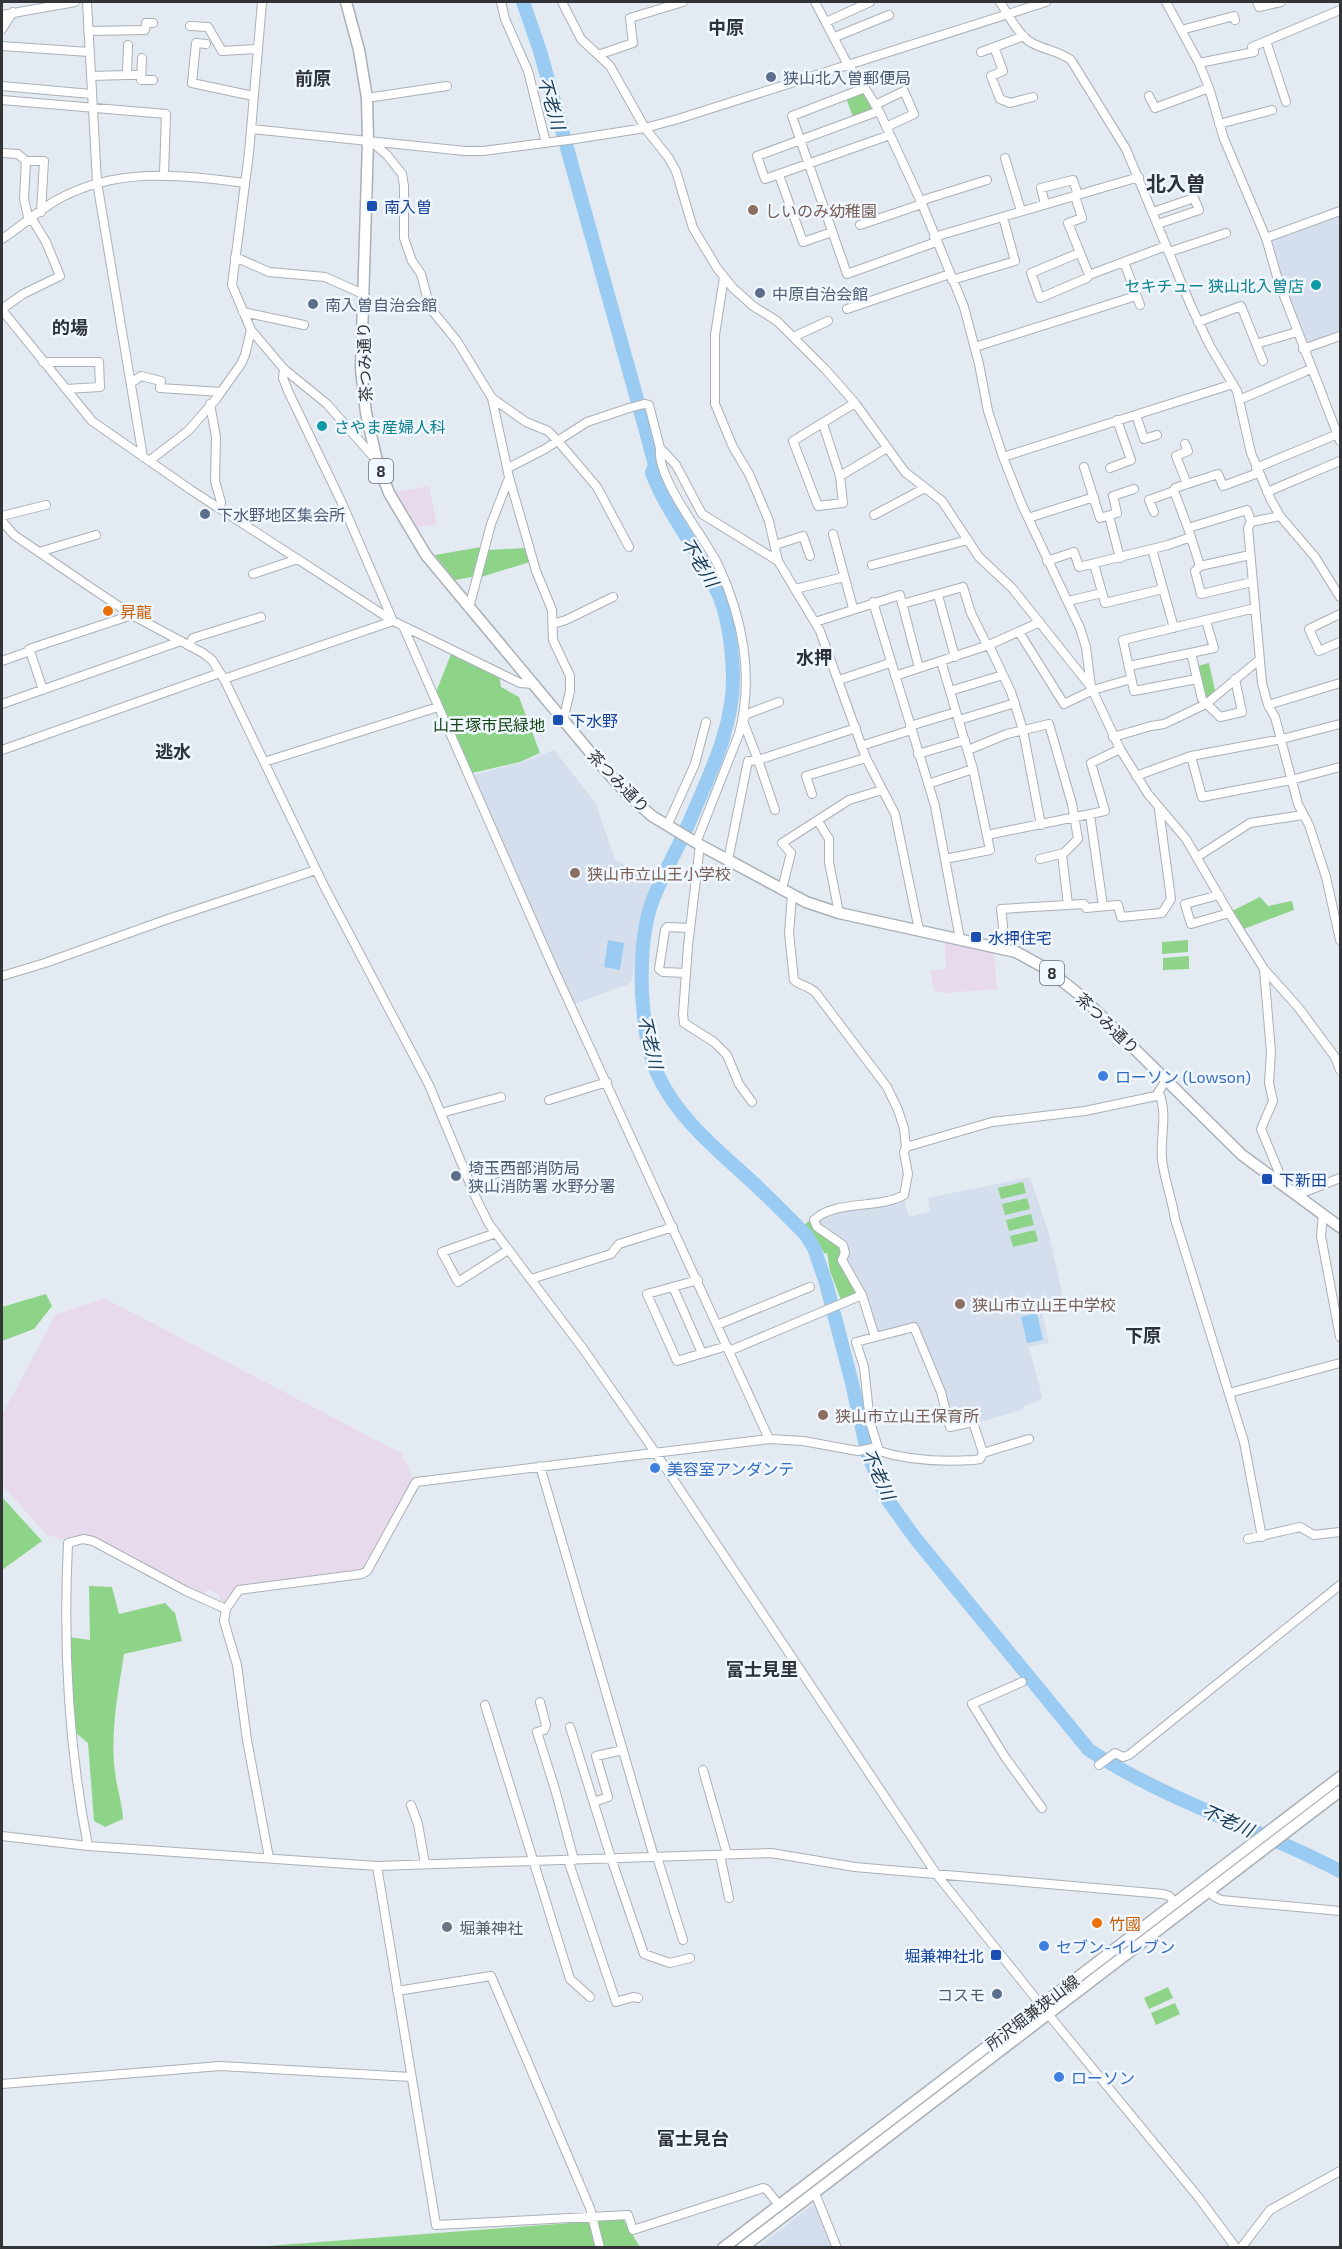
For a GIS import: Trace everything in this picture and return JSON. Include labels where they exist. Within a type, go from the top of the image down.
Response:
[{"type":"main road","name":"茶つみ通り","points":[[346,2],[355,32],[367,98],[371,142],[363,294],[362,391],[377,461],[389,493],[426,555],[469,608],[626,793],[652,816],[782,890],[822,908],[1001,948],[1032,960],[1064,981],[1242,1155],[1341,1227]]},
{"type":"main road","name":"所沢堀兼狭山線","points":[[723,2247],[1208,1891],[1341,1778]]},
{"type":"main road","name":"所沢堀兼狭山線","points":[[1277,1832],[1341,1791]]},
{"type":"main road","name":"所沢堀兼狭山線","points":[[742,2247],[1045,2010],[1176,1903],[1262,1844]]},
{"type":"street","points":[[2,15],[75,2]]},
{"type":"street","points":[[87,2],[97,182],[146,459]]},
{"type":"street","points":[[262,2],[251,129],[232,285],[251,330],[284,369],[327,404],[377,461]]},
{"type":"street","points":[[501,2],[505,19],[528,71],[551,143]]},
{"type":"street","points":[[562,2],[581,39],[610,66],[645,128],[676,171],[693,228],[724,277],[753,306],[777,321],[825,369],[855,403],[905,472],[942,501],[979,557],[1012,588],[1040,622],[1092,689],[1113,737],[1136,776],[1160,810],[1186,839],[1264,969],[1338,1055],[1341,1070]]},
{"type":"street","points":[[598,55],[633,43],[630,18],[683,2]]},
{"type":"street","points":[[815,2],[848,65],[877,108],[921,203],[964,307],[988,411],[1003,457],[1047,561],[1068,601],[1086,647],[1092,689]]},
{"type":"street","points":[[826,22],[870,2]]},
{"type":"street","points":[[1000,2],[1024,36],[1032,43],[1065,55],[1075,65],[1126,149],[1198,321],[1233,384],[1257,470],[1267,492],[1280,516],[1315,557],[1341,597]]},
{"type":"street","points":[[251,129],[465,152],[574,140],[645,128],[1045,2]]},
{"type":"street","points":[[1154,512],[1149,500],[1175,488],[1218,474],[1223,486],[1339,438],[1337,422],[1303,349],[1278,280],[1266,238],[1220,124],[1209,88],[1199,63],[1166,2]]},
{"type":"street","points":[[1257,2],[1259,7],[1281,2]]},
{"type":"street","points":[[1199,63],[1254,52],[1252,47],[1341,9]]},
{"type":"street","points":[[2,28],[13,12]]},
{"type":"street","points":[[835,37],[889,15]]},
{"type":"street","points":[[1181,30],[1234,16],[1235,20]]},
{"type":"street","points":[[88,31],[145,30],[146,23],[153,23]]},
{"type":"street","points":[[190,26],[208,27],[222,51],[258,48]]},
{"type":"street","points":[[981,52],[1024,36]]},
{"type":"street","points":[[1266,41],[1286,102]]},
{"type":"street","points":[[206,44],[196,43],[192,83],[253,96]]},
{"type":"street","points":[[127,75],[128,45]]},
{"type":"street","points":[[2,46],[89,52]]},
{"type":"street","points":[[994,47],[1003,71],[991,76],[1000,99],[1010,103],[1032,97]]},
{"type":"street","points":[[142,58],[141,80],[153,80]]},
{"type":"street","points":[[91,76],[141,75]]},
{"type":"street","points":[[2,86],[91,93]]},
{"type":"street","points":[[367,98],[447,86]]},
{"type":"street","points":[[865,88],[792,116],[847,274],[935,239],[1139,177]]},
{"type":"street","points":[[1149,96],[1155,108],[1209,88]]},
{"type":"street","points":[[904,91],[914,114],[888,131],[808,165],[765,179],[756,156],[877,108],[904,91]]},
{"type":"street","points":[[2,100],[166,114],[164,174]]},
{"type":"street","points":[[1220,124],[1272,110]]},
{"type":"street","points":[[371,142],[387,155],[402,174],[404,238],[412,261],[421,274],[430,308],[458,341],[492,398],[509,473],[536,571],[552,610],[553,640],[570,676],[571,685],[563,721]]},
{"type":"street","points":[[2,153],[18,154],[27,161],[44,161],[41,212]]},
{"type":"street","points":[[1005,158],[1021,211]]},
{"type":"street","points":[[27,161],[24,199],[31,220],[46,242],[60,276],[23,294],[2,309],[92,421],[393,621],[520,683],[533,684]]},
{"type":"street","points":[[2,239],[55,201],[97,182],[164,174],[245,183]]},
{"type":"street","points":[[779,175],[803,242],[832,232]]},
{"type":"street","points":[[860,225],[987,180]]},
{"type":"street","points":[[1046,204],[1041,188],[1073,180],[1082,218],[1068,223],[1089,275]]},
{"type":"street","points":[[1153,212],[1194,198],[1199,210],[1158,224]]},
{"type":"street","points":[[1266,238],[1341,212]]},
{"type":"street","points":[[847,309],[951,277],[1015,261],[1003,217]]},
{"type":"street","points":[[1079,253],[1031,273],[1040,298],[1087,278],[1089,275],[1124,262],[1226,233]]},
{"type":"street","points":[[235,257],[269,272],[325,277],[363,294]]},
{"type":"street","points":[[975,347],[1138,301],[1124,262]]},
{"type":"street","points":[[724,277],[715,335],[715,404],[733,447],[759,497],[778,561],[815,622],[839,680],[861,746],[895,814],[919,930]]},
{"type":"street","points":[[1198,321],[1241,306],[1263,361]]},
{"type":"street","points":[[243,312],[304,325]]},
{"type":"street","points":[[793,337],[828,321]]},
{"type":"street","points":[[146,459],[188,431],[221,392],[242,364],[251,330]]},
{"type":"street","points":[[1256,345],[1297,332]]},
{"type":"street","points":[[1303,349],[1341,336]]},
{"type":"street","points":[[43,362],[99,362],[100,387],[66,389]]},
{"type":"street","points":[[284,369],[283,378],[288,391],[341,501],[393,621]]},
{"type":"street","points":[[1239,400],[1311,369]]},
{"type":"street","points":[[131,383],[141,376],[160,381],[160,388],[221,392]]},
{"type":"street","points":[[1003,457],[1233,384]]},
{"type":"street","points":[[492,398],[526,422],[549,431],[597,487],[630,547]]},
{"type":"street","points":[[823,424],[840,476],[843,503],[818,506],[793,441],[855,403]]},
{"type":"street","points":[[210,404],[216,437],[215,481],[221,502],[220,508]]},
{"type":"street","points":[[469,608],[491,524],[509,473],[587,422],[629,408],[649,405],[660,448],[659,456],[670,485],[718,564],[733,600],[743,638],[746,660],[743,720],[735,749],[696,843],[682,1014],[684,1023],[714,1042],[727,1055],[739,1084],[752,1102]]},
{"type":"street","points":[[1136,414],[1144,438],[1157,435]]},
{"type":"street","points":[[1110,468],[1131,460],[1117,420]]},
{"type":"street","points":[[1185,444],[1188,452],[1176,456],[1187,484]]},
{"type":"street","points":[[660,448],[676,465],[702,514],[778,561]]},
{"type":"street","points":[[840,476],[887,448]]},
{"type":"street","points":[[1267,492],[1341,460]]},
{"type":"street","points":[[1084,467],[1100,518],[1117,513],[1113,496],[1134,489]]},
{"type":"street","points":[[874,515],[925,488]]},
{"type":"street","points":[[1174,490],[1200,566]]},
{"type":"street","points":[[1028,518],[1094,497]]},
{"type":"street","points":[[46,505],[2,518],[14,535],[132,615],[207,656],[222,676],[316,870],[419,1065],[489,1224],[584,1350],[655,1452],[937,1875],[1239,2247],[1270,2210],[1341,2171]]},
{"type":"street","points":[[1188,528],[1247,510],[1251,522],[1248,528],[1262,683],[1282,739],[1298,804],[1309,825],[1326,877],[1341,940]]},
{"type":"street","points":[[1109,516],[1120,558]]},
{"type":"street","points":[[1251,522],[1280,516]]},
{"type":"street","points":[[833,534],[852,608]]},
{"type":"street","points":[[39,552],[96,535]]},
{"type":"street","points":[[775,545],[803,536],[810,556]]},
{"type":"street","points":[[1047,561],[1074,552],[1079,567],[1120,558],[1191,537]]},
{"type":"street","points":[[872,565],[968,540]]},
{"type":"street","points":[[1152,549],[1174,628]]},
{"type":"street","points":[[1250,555],[1200,566],[1195,571],[1201,594],[1252,582]]},
{"type":"street","points":[[253,574],[298,559]]},
{"type":"street","points":[[1094,564],[1105,603],[1163,589]]},
{"type":"street","points":[[795,590],[844,577]]},
{"type":"street","points":[[902,604],[963,587],[971,613],[1015,703],[1023,730],[1041,825]]},
{"type":"street","points":[[1068,601],[1102,593]]},
{"type":"street","points":[[938,594],[955,657]]},
{"type":"street","points":[[815,622],[852,608],[900,595],[919,668]]},
{"type":"street","points":[[553,624],[613,597]]},
{"type":"street","points":[[873,602],[935,806],[960,939]]},
{"type":"street","points":[[1197,679],[1134,692],[1123,640],[1255,608]]},
{"type":"street","points":[[1341,614],[1309,629],[1319,651],[1341,642]]},
{"type":"street","points":[[2,661],[30,651],[29,649],[132,615]]},
{"type":"street","points":[[189,645],[193,639],[261,617]]},
{"type":"street","points":[[2,750],[393,621]]},
{"type":"street","points":[[1129,666],[1214,648],[1206,621]]},
{"type":"street","points":[[895,676],[988,645],[1040,622]]},
{"type":"street","points":[[403,626],[552,965],[769,1439]]},
{"type":"street","points":[[1019,632],[1064,704],[1092,689],[1131,679]]},
{"type":"street","points":[[2,704],[181,641]]},
{"type":"street","points":[[30,651],[43,690]]},
{"type":"street","points":[[1191,653],[1202,699],[1220,717],[1242,712],[1235,679]]},
{"type":"street","points":[[1113,737],[1164,724],[1206,704],[1259,660]]},
{"type":"street","points":[[941,661],[973,768],[990,850],[945,859]]},
{"type":"street","points":[[839,680],[890,663]]},
{"type":"street","points":[[950,691],[1003,675]]},
{"type":"street","points":[[1268,705],[1341,683]]},
{"type":"street","points":[[743,720],[747,714],[779,702]]},
{"type":"street","points":[[861,746],[910,728],[1015,703]]},
{"type":"street","points":[[264,762],[438,707]]},
{"type":"street","points":[[743,720],[775,810]]},
{"type":"street","points":[[667,826],[695,764],[706,722]]},
{"type":"street","points":[[968,750],[1007,734],[1048,724],[1075,819],[1078,839],[1062,854],[1040,858]]},
{"type":"street","points":[[1136,776],[1191,756],[1282,739],[1341,724]]},
{"type":"street","points":[[728,860],[748,761],[758,760],[855,728]]},
{"type":"street","points":[[918,754],[965,740]]},
{"type":"street","points":[[987,835],[1075,819],[1105,811],[1091,763],[1120,749]]},
{"type":"street","points":[[1191,756],[1202,797],[1291,780],[1341,767]]},
{"type":"street","points":[[812,794],[806,776],[866,758]]},
{"type":"street","points":[[928,784],[973,768]]},
{"type":"street","points":[[782,890],[791,853],[782,843],[849,800],[882,790]]},
{"type":"street","points":[[1001,948],[1001,909],[1084,904],[1086,908],[1118,905],[1122,917],[1162,913],[1171,899],[1160,810]]},
{"type":"street","points":[[1090,815],[1104,906]]},
{"type":"street","points":[[1197,857],[1250,823],[1304,815]]},
{"type":"street","points":[[818,821],[829,839],[829,862],[839,913]]},
{"type":"street","points":[[1062,854],[1068,905]]},
{"type":"street","points":[[2,976],[316,870]]},
{"type":"street","points":[[792,895],[789,933],[794,980],[809,986],[816,993],[887,1087],[902,1120],[908,1174],[904,1195],[842,1208],[814,1220],[817,1227],[843,1245],[845,1253],[842,1260],[862,1295],[875,1337]]},
{"type":"street","points":[[1219,895],[1185,904],[1191,924],[1229,914]]},
{"type":"street","points":[[686,973],[663,972],[659,969],[667,927],[690,928]]},
{"type":"street","points":[[1264,969],[1270,1052],[1269,1083],[1273,1101],[1262,1129],[1278,1170],[1279,1182]]},
{"type":"street","points":[[906,1147],[992,1122],[1108,1107],[1156,1096],[1166,1080]]},
{"type":"street","points":[[549,1100],[607,1082]]},
{"type":"street","points":[[1159,1093],[1162,1099],[1164,1129],[1162,1159],[1175,1220],[1244,1442],[1262,1537]]},
{"type":"street","points":[[441,1113],[501,1097]]},
{"type":"street","points":[[470,1182],[507,1170]]},
{"type":"street","points":[[1297,1195],[1341,1178]]},
{"type":"street","points":[[1323,1214],[1322,1236],[1341,1337]]},
{"type":"street","points":[[531,1279],[611,1254],[620,1244],[673,1227]]},
{"type":"street","points":[[496,1233],[442,1252],[458,1282],[508,1250]]},
{"type":"street","points":[[698,1280],[646,1293],[677,1361],[728,1348],[862,1295]]},
{"type":"street","points":[[673,1287],[702,1353]]},
{"type":"street","points":[[717,1325],[810,1287]]},
{"type":"street","points":[[914,1327],[941,1392],[950,1427],[973,1422],[983,1453],[980,1459],[974,1460],[916,1459],[879,1451],[877,1447],[867,1401],[864,1367],[856,1342],[914,1327]]},
{"type":"street","points":[[1229,1393],[1341,1363]]},
{"type":"street","points":[[269,1858],[247,1740],[237,1665],[224,1621],[226,1609],[239,1590],[362,1574],[367,1571],[416,1482],[769,1439],[803,1441],[860,1451],[877,1447]]},
{"type":"street","points":[[983,1453],[1029,1439]]},
{"type":"street","points":[[540,1466],[623,1750],[683,1940]]},
{"type":"street","points":[[1248,1539],[1300,1527],[1314,1535],[1341,1532]]},
{"type":"street","points":[[88,1846],[75,1770],[67,1686],[65,1593],[68,1543],[83,1539],[93,1541],[186,1591],[226,1609]]},
{"type":"street","points":[[1099,1765],[1115,1753],[1123,1757],[1130,1755],[1341,1585]]},
{"type":"street","points":[[1022,1682],[972,1704],[1005,1757],[1042,1808]]},
{"type":"street","points":[[540,1702],[546,1725],[544,1730],[537,1732],[555,1790],[571,1860],[616,2002],[633,1997],[638,1998]]},
{"type":"street","points":[[485,1705],[570,1979],[590,1997]]},
{"type":"street","points":[[570,1727],[644,1954],[670,1963],[690,1958]]},
{"type":"street","points":[[594,1802],[608,1797],[596,1756],[623,1750]]},
{"type":"street","points":[[704,1770],[723,1854],[729,1898]]},
{"type":"street","points":[[411,1804],[418,1824],[425,1864]]},
{"type":"street","points":[[2,1836],[88,1846],[377,1866],[771,1853],[855,1867],[1163,1894],[1176,1903]]},
{"type":"street","points":[[377,1866],[435,2225],[628,2215],[633,2230],[763,2188],[780,2206]]},
{"type":"street","points":[[1208,1891],[1221,1900],[1341,1911]]},
{"type":"street","points":[[397,1991],[491,1976],[593,2218],[600,2247]]},
{"type":"street","points":[[2,2084],[220,2066],[411,2077]]},
{"type":"street","points":[[817,2198],[837,2247]]},
{"type":"shaded area","name":"セキチュー 狭山北入曽店","points":[[1340,215],[1340,332],[1309,343],[1305,342],[1280,277],[1270,240]]},
{"type":"shaded area","points":[[429,486],[437,524],[415,528],[396,492]]},
{"type":"shaded area","name":"狭山市立山王小学校","points":[[554,750],[595,802],[615,859],[654,886],[639,927],[632,981],[574,1004],[473,775],[519,763]]},
{"type":"shaded area","points":[[945,942],[994,953],[997,989],[945,993],[934,991],[930,971],[946,969]]},
{"type":"shaded area","name":"狭山市立山王中学校","points":[[1030,1177],[1049,1234],[1063,1299],[1041,1308],[1049,1343],[1029,1347],[1042,1396],[1041,1399],[1024,1406],[1025,1409],[976,1423],[955,1424],[952,1422],[943,1391],[915,1323],[876,1331],[866,1292],[847,1262],[848,1248],[819,1225],[818,1219],[904,1199],[909,1217],[930,1212],[928,1198]]},
{"type":"shaded area","points":[[104,1298],[401,1453],[413,1478],[412,1482],[365,1569],[238,1588],[225,1603],[219,1595],[208,1589],[202,1596],[88,1536],[61,1539],[46,1534],[2,1485],[2,1415],[56,1314]]},
{"type":"shaded area","points":[[816,2202],[835,2248],[757,2248]]},
{"type":"green space","points":[[863,91],[873,110],[853,117],[846,98]]},
{"type":"green space","points":[[481,547],[477,576],[455,580],[435,555]]},
{"type":"green space","points":[[526,548],[530,562],[481,577],[487,550]]},
{"type":"green space","name":"山王塚市民緑地","points":[[454,653],[499,676],[501,687],[519,697],[540,753],[520,762],[472,773],[436,692],[451,654]]},
{"type":"green space","points":[[1209,663],[1215,691],[1208,699],[1204,698],[1197,666]]},
{"type":"green space","points":[[1260,897],[1268,906],[1292,901],[1294,910],[1241,930],[1230,912]]},
{"type":"green space","points":[[1188,940],[1188,952],[1162,954],[1162,942]]},
{"type":"green space","points":[[1189,956],[1189,969],[1163,970],[1163,958]]},
{"type":"green space","points":[[1023,1182],[1026,1193],[1001,1199],[998,1188]]},
{"type":"green space","points":[[1027,1198],[1030,1209],[1005,1215],[1002,1204]]},
{"type":"green space","points":[[1031,1214],[1034,1225],[1009,1231],[1006,1220]]},
{"type":"green space","points":[[809,1221],[817,1230],[840,1244],[856,1293],[841,1300],[830,1271],[827,1253],[825,1254],[804,1225]]},
{"type":"green space","points":[[1035,1230],[1038,1241],[1013,1247],[1010,1236]]},
{"type":"green space","points":[[46,1294],[52,1306],[34,1329],[2,1341],[2,1307]]},
{"type":"green space","points":[[2,1497],[42,1541],[2,1570]]},
{"type":"green space","points":[[89,1586],[112,1587],[119,1614],[165,1603],[175,1613],[182,1641],[124,1654],[113,1743],[115,1772],[123,1819],[105,1827],[94,1821],[88,1743],[76,1733],[71,1716],[69,1637],[90,1640]]},
{"type":"green space","points":[[1168,1987],[1173,1998],[1149,2009],[1144,1998]]},
{"type":"green space","points":[[1175,2003],[1180,2014],[1156,2025],[1151,2013]]},
{"type":"green space","points":[[623,2219],[640,2247],[241,2248]]},
{"type":"water","points":[[608,940],[624,943],[620,970],[604,967]]},
{"type":"water","points":[[1037,1313],[1043,1340],[1027,1343],[1021,1317]]},
{"type":"waterway","name":"不老川","points":[[523,2],[540,51],[647,435],[655,465],[652,473],[666,503],[702,561],[717,591],[727,621],[731,643],[732,695],[724,734],[704,789],[654,898],[645,928],[642,961],[643,1003],[648,1044],[657,1073],[665,1089],[685,1117],[806,1235],[814,1248],[826,1283],[868,1455],[887,1499],[915,1538],[1089,1750],[1181,1799],[1340,1871]]},
{"type":"place","name":"狭山北入曽郵便局","points":[[771,77]]},
{"type":"place","name":"南入曽","points":[[372,206]]},
{"type":"place","name":"しいのみ幼稚園","points":[[753,210]]},
{"type":"place","name":"セキチュー 狭山北入曽店","points":[[1316,285]]},
{"type":"place","name":"中原自治会館","points":[[760,293]]},
{"type":"place","name":"南入曽自治会館","points":[[313,304]]},
{"type":"place","name":"さやま産婦人科","points":[[322,426]]},
{"type":"place","name":"下水野地区集会所","points":[[205,514]]},
{"type":"place","name":"昇龍","points":[[108,611]]},
{"type":"place","name":"下水野","points":[[558,720]]},
{"type":"place","name":"狭山市立山王小学校","points":[[575,873]]},
{"type":"place","name":"水押住宅","points":[[976,937]]},
{"type":"place","name":"ローソン (Lowson)","points":[[1103,1076]]},
{"type":"place","name":"埼玉西部消防局 狭山消防署 水野分署","points":[[456,1176]]},
{"type":"place","name":"下新田","points":[[1267,1179]]},
{"type":"place","name":"狭山市立山王中学校","points":[[960,1304]]},
{"type":"place","name":"狭山市立山王保育所","points":[[823,1415]]},
{"type":"place","name":"美容室アンダンテ","points":[[655,1468]]},
{"type":"place","name":"竹國","points":[[1097,1923]]},
{"type":"place","name":"堀兼神社","points":[[447,1927]]},
{"type":"place","name":"セブン-イレブン","points":[[1044,1946]]},
{"type":"place","name":"堀兼神社北","points":[[996,1955]]},
{"type":"place","name":"コスモ","points":[[997,1994]]},
{"type":"place","name":"ローソン","points":[[1059,2077]]},
{"type":"district","name":"中原","points":[[726,27]]},
{"type":"district","name":"前原","points":[[313,78]]},
{"type":"district","name":"北入曽","points":[[1176,183]]},
{"type":"district","name":"的場","points":[[70,327]]},
{"type":"district","name":"水押","points":[[814,657]]},
{"type":"district","name":"逃水","points":[[173,751]]},
{"type":"district","name":"下原","points":[[1143,1335]]},
{"type":"district","name":"富士見里","points":[[762,1669]]},
{"type":"district","name":"富士見台","points":[[693,2138]]}]
